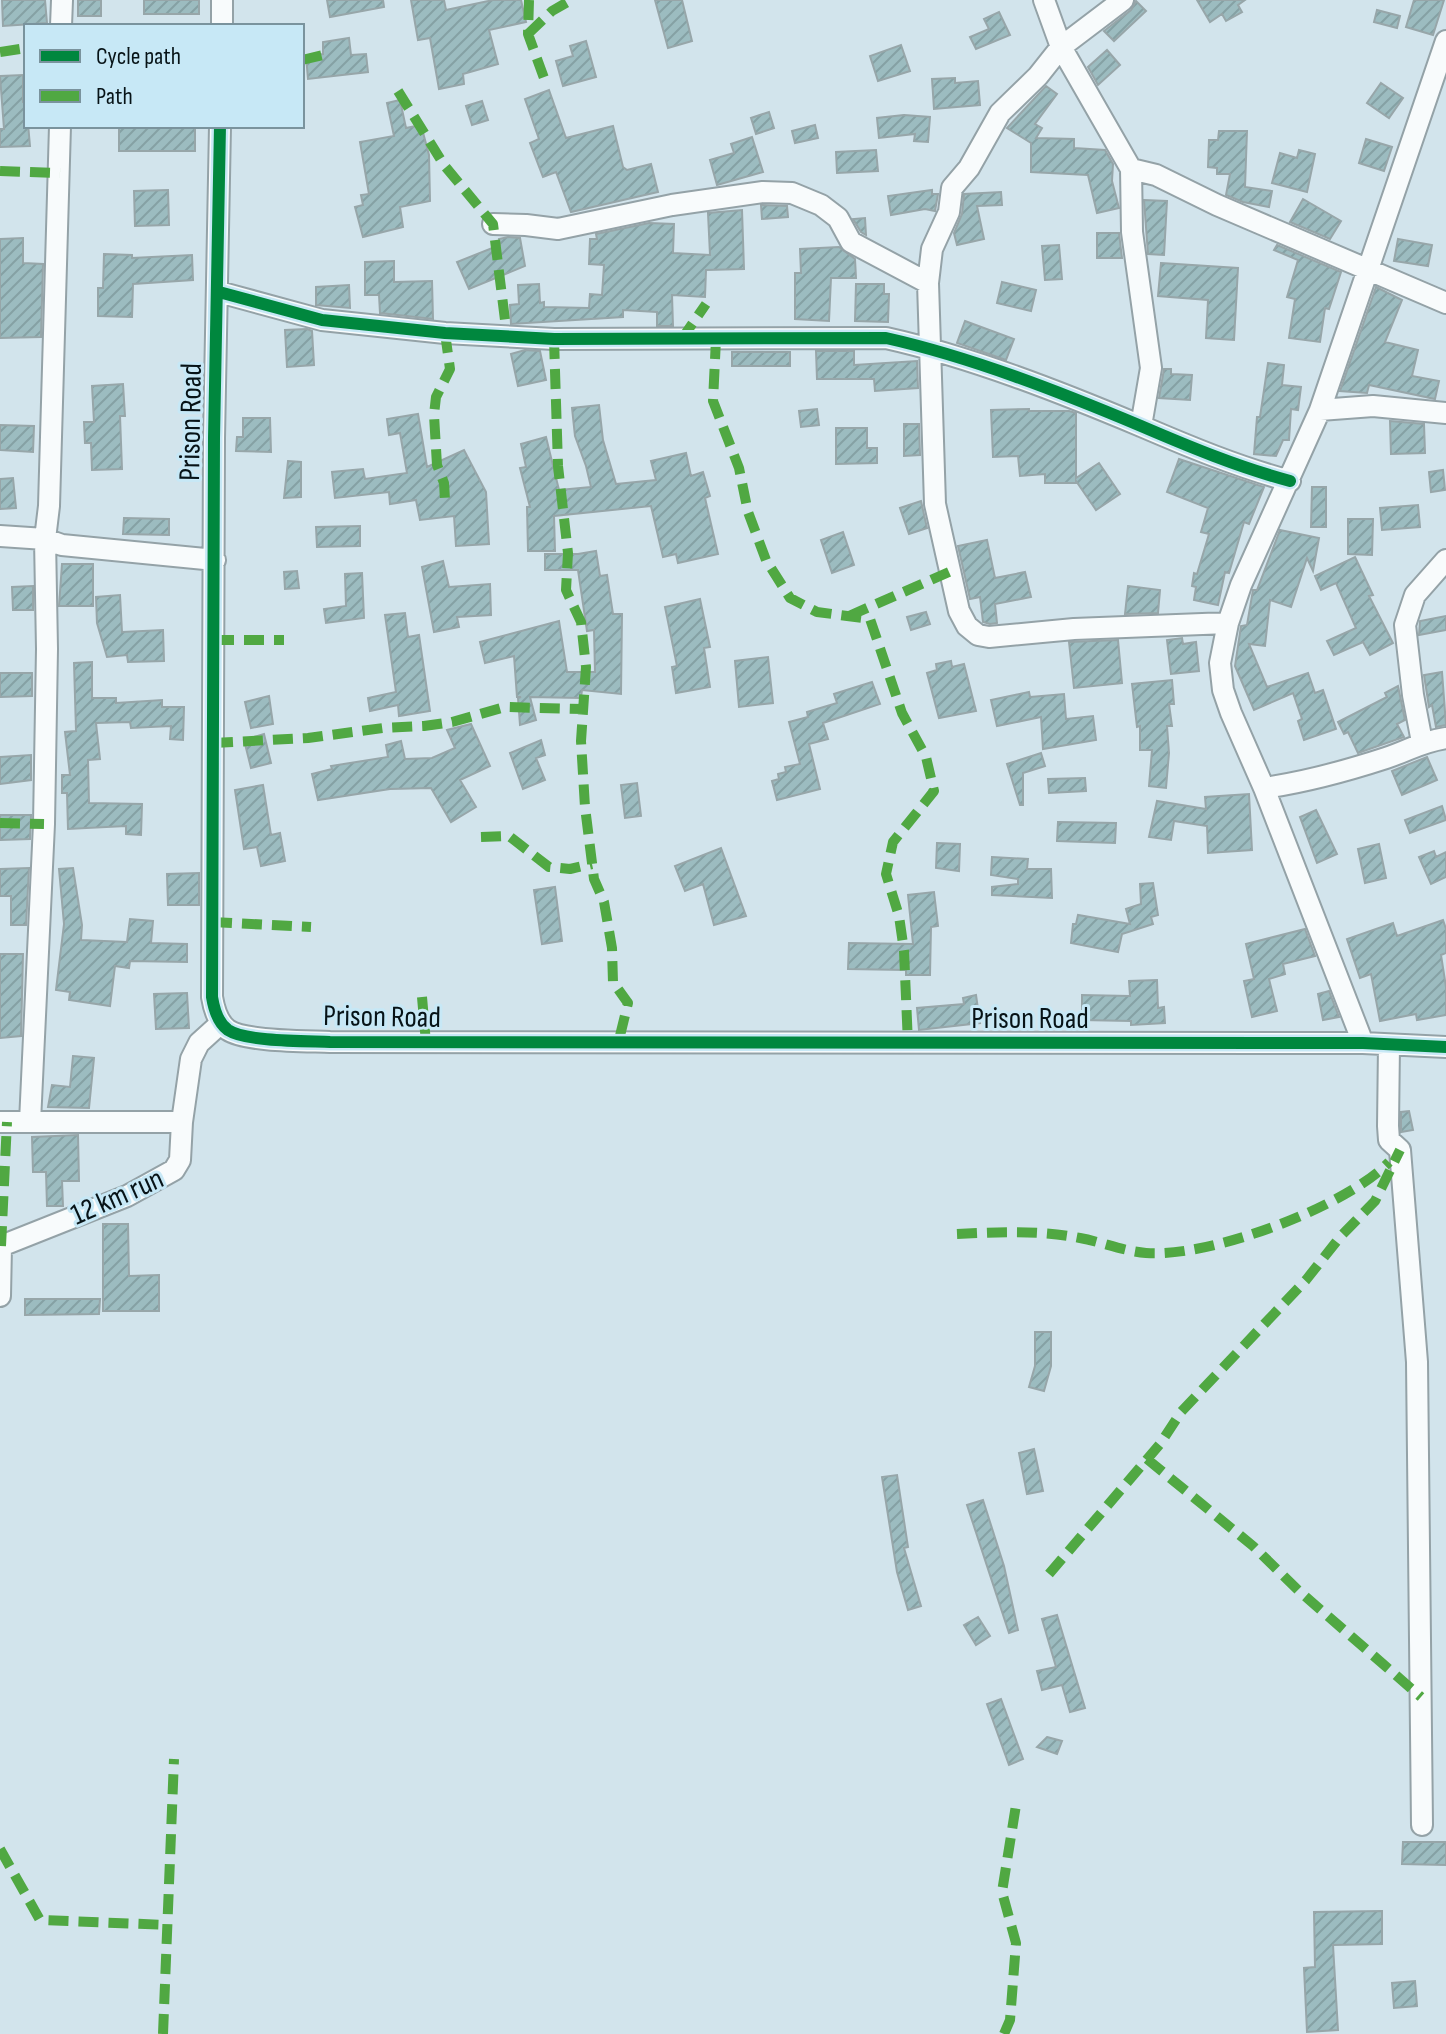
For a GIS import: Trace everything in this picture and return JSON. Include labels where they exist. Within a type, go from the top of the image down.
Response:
[{"type":"street","points":[[61,24],[62,0]]},
{"type":"street","points":[[222,0],[222,24]]},
{"type":"street","points":[[1044,0],[1061,47],[1131,169],[1132,232],[1151,368],[1141,426]]},
{"type":"street","points":[[1123,0],[1061,47],[1038,76],[1000,113],[969,168],[952,188],[949,212],[932,249],[928,283],[935,504],[954,595],[967,626],[978,635],[989,637],[1074,629],[1228,623]]},
{"type":"street","points":[[1363,1043],[1264,788],[1241,740],[1223,690],[1220,663],[1228,623],[1320,410],[1446,41]]},
{"type":"street","points":[[30,1122],[44,824],[45,539],[49,506],[60,128]]},
{"type":"street","name":"Prison Road","points":[[220,128],[214,438],[212,997],[221,1023],[228,1030],[249,1037],[330,1042],[1363,1043],[1446,1047]]},
{"type":"street","points":[[1131,169],[1156,175],[1198,197],[1446,303]]},
{"type":"street","points":[[493,224],[558,229],[672,205],[763,192],[792,193],[821,205],[838,218],[851,242],[928,283]]},
{"type":"street","points":[[219,292],[322,320],[445,333],[554,339],[876,337],[932,348],[1057,393],[1211,457],[1290,481]]},
{"type":"street","points":[[1320,410],[1373,406],[1446,413]]},
{"type":"street","points":[[0,536],[215,560]]},
{"type":"street","points":[[1422,742],[1405,625],[1415,595],[1446,560]]},
{"type":"street","points":[[1264,788],[1334,774],[1392,756],[1422,742],[1446,738]]},
{"type":"street","name":"12 km run","points":[[0,1296],[1,1246],[127,1196],[174,1170],[180,1160],[191,1059],[199,1043],[221,1023]]},
{"type":"street","points":[[1389,1045],[1389,1140],[1400,1150],[1417,1362],[1422,1825]]},
{"type":"street","points":[[0,1122],[182,1122]]},
{"type":"building","points":[[2,0],[45,0],[47,23],[3,26]]},
{"type":"building","points":[[78,0],[101,0],[101,16],[78,16]]},
{"type":"building","points":[[144,0],[199,0],[199,14],[144,14]]},
{"type":"building","points":[[327,0],[383,0],[384,7],[330,17]]},
{"type":"building","points":[[411,0],[444,0],[446,10],[493,0],[521,0],[526,22],[489,30],[498,64],[463,74],[464,84],[439,89],[430,38],[418,40]]},
{"type":"building","points":[[655,0],[682,0],[692,41],[668,48]]},
{"type":"building","points":[[1197,0],[1245,0],[1238,5],[1242,12],[1226,21],[1222,14],[1210,22]]},
{"type":"building","points":[[1414,0],[1444,0],[1433,35],[1406,27]]},
{"type":"building","points":[[1136,1],[1146,11],[1114,41],[1104,31],[1131,10]]},
{"type":"building","points":[[1377,10],[1400,16],[1397,28],[1374,22]]},
{"type":"building","points":[[999,12],[1010,35],[976,49],[970,37],[989,29],[984,19]]},
{"type":"building","points":[[349,38],[351,55],[366,54],[368,72],[308,79],[306,56],[323,54],[323,42]]},
{"type":"building","points":[[586,41],[596,77],[563,86],[556,61],[573,56],[570,46]]},
{"type":"building","points":[[901,45],[910,71],[878,81],[870,56]]},
{"type":"building","points":[[1107,50],[1120,65],[1098,85],[1088,67]]},
{"type":"building","points":[[23,75],[24,128],[28,128],[30,146],[0,147],[0,129],[4,129],[0,76]]},
{"type":"building","points":[[955,78],[955,83],[978,81],[980,105],[934,109],[932,79]]},
{"type":"building","points":[[1381,83],[1403,98],[1389,118],[1367,103]]},
{"type":"building","points":[[1046,86],[1057,94],[1035,124],[1042,128],[1036,138],[1074,139],[1074,148],[1105,150],[1113,164],[1112,181],[1119,208],[1097,213],[1088,175],[1031,172],[1031,143],[1007,128]]},
{"type":"building","points":[[549,90],[566,138],[613,126],[623,167],[627,170],[651,164],[658,192],[571,212],[556,172],[543,177],[530,143],[539,139],[525,99]]},
{"type":"building","points":[[400,100],[406,128],[421,125],[429,155],[430,201],[400,207],[403,227],[363,237],[355,207],[363,205],[361,195],[369,194],[360,142],[394,136],[387,103]]},
{"type":"building","points":[[482,101],[488,120],[472,125],[466,106]]},
{"type":"building","points":[[769,112],[774,128],[756,134],[751,118]]},
{"type":"building","points":[[904,115],[930,117],[928,142],[914,141],[915,134],[879,138],[877,118]]},
{"type":"building","points":[[815,125],[818,138],[795,143],[792,131]]},
{"type":"building","points":[[119,128],[195,128],[195,151],[119,151]]},
{"type":"building","points":[[1219,131],[1247,131],[1245,187],[1272,191],[1269,207],[1226,195],[1230,174],[1217,174],[1217,168],[1208,167],[1209,140],[1218,140]]},
{"type":"building","points":[[752,137],[763,172],[717,185],[710,160],[734,153],[731,144]]},
{"type":"building","points":[[1366,139],[1392,147],[1384,171],[1359,163]]},
{"type":"building","points":[[876,150],[878,171],[837,173],[836,152]]},
{"type":"building","points":[[1299,150],[1315,154],[1307,192],[1272,183],[1280,153],[1297,158]]},
{"type":"building","points":[[168,190],[169,225],[135,226],[134,191]]},
{"type":"building","points":[[932,190],[932,194],[938,194],[935,211],[925,209],[891,215],[888,196]]},
{"type":"building","points":[[1001,192],[1002,205],[977,206],[984,239],[957,245],[954,233],[962,214],[964,194]]},
{"type":"building","points":[[1303,199],[1341,221],[1330,239],[1290,222]]},
{"type":"building","points":[[1144,200],[1167,201],[1164,255],[1148,254]]},
{"type":"building","points":[[761,205],[787,206],[788,217],[762,219]]},
{"type":"building","points":[[742,210],[744,269],[706,270],[705,297],[672,295],[673,326],[657,326],[657,312],[623,310],[623,317],[511,324],[510,305],[519,304],[518,285],[539,284],[540,303],[544,302],[544,307],[589,308],[590,294],[602,295],[604,265],[589,264],[590,239],[597,239],[596,234],[649,223],[674,224],[673,253],[710,255],[708,213]]},
{"type":"building","points":[[865,218],[866,235],[853,219]]},
{"type":"building","points":[[1097,233],[1119,233],[1122,258],[1097,258]]},
{"type":"building","points":[[23,238],[23,263],[43,264],[41,337],[0,338],[0,239]]},
{"type":"building","points":[[520,238],[525,266],[469,289],[457,262],[500,245],[499,239]]},
{"type":"building","points":[[1398,239],[1432,245],[1428,266],[1394,261]]},
{"type":"building","points":[[1059,245],[1062,279],[1045,280],[1042,246]]},
{"type":"building","points":[[1277,245],[1341,272],[1329,309],[1325,308],[1320,342],[1289,338],[1295,299],[1287,297],[1298,260],[1274,250]]},
{"type":"building","points":[[839,247],[855,259],[856,278],[831,278],[829,321],[795,319],[795,273],[801,273],[800,249]]},
{"type":"building","points":[[104,254],[132,255],[132,258],[192,255],[193,280],[133,284],[132,317],[98,316],[98,288],[103,288]]},
{"type":"building","points":[[394,261],[394,282],[432,281],[433,319],[380,313],[379,295],[365,295],[365,262]]},
{"type":"building","points":[[1161,263],[1238,268],[1234,340],[1206,338],[1208,300],[1158,296]]},
{"type":"building","points":[[1002,282],[1036,290],[1031,311],[997,303]]},
{"type":"building","points":[[856,284],[884,284],[884,294],[889,294],[888,322],[855,321]]},
{"type":"building","points":[[349,285],[350,308],[316,305],[316,287]]},
{"type":"building","points":[[1376,287],[1402,300],[1385,342],[1418,350],[1412,376],[1439,381],[1435,399],[1369,385],[1367,393],[1340,391]]},
{"type":"building","points":[[965,321],[1014,339],[1006,360],[957,343]]},
{"type":"building","points":[[285,330],[312,331],[314,365],[287,367]]},
{"type":"building","points":[[525,350],[540,351],[546,380],[518,386],[511,354]]},
{"type":"building","points":[[816,351],[854,351],[854,365],[917,361],[918,388],[875,391],[874,379],[817,379]]},
{"type":"building","points":[[732,352],[790,352],[790,366],[732,366]]},
{"type":"building","points":[[1268,363],[1284,365],[1282,385],[1301,387],[1298,410],[1291,409],[1289,440],[1283,440],[1276,456],[1254,454],[1257,417],[1260,417]]},
{"type":"building","points":[[1164,369],[1171,369],[1171,374],[1192,375],[1190,400],[1159,398]]},
{"type":"building","points":[[123,384],[125,416],[120,416],[122,469],[92,470],[91,443],[85,443],[84,422],[94,422],[92,386]]},
{"type":"building","points":[[599,405],[603,440],[616,484],[656,480],[651,461],[686,453],[691,476],[703,472],[710,496],[705,498],[718,554],[678,563],[676,554],[663,557],[651,506],[554,516],[555,551],[528,551],[527,507],[530,507],[520,468],[526,467],[521,444],[546,437],[559,490],[591,487],[575,436],[572,408]]},
{"type":"building","points":[[817,409],[819,425],[801,427],[799,411]]},
{"type":"building","points":[[991,410],[1076,413],[1076,478],[1099,463],[1120,494],[1096,510],[1076,481],[1045,483],[1045,474],[1020,476],[1018,456],[993,457]]},
{"type":"building","points":[[418,414],[427,467],[464,450],[486,492],[489,544],[456,546],[454,516],[420,520],[416,500],[390,504],[389,492],[335,498],[332,472],[363,469],[365,479],[407,473],[400,433],[389,435],[387,419]]},
{"type":"building","points":[[243,418],[270,418],[271,452],[236,451],[237,437],[243,437]]},
{"type":"building","points":[[1390,421],[1424,424],[1425,453],[1391,454]]},
{"type":"building","points":[[904,424],[919,424],[920,455],[904,456]]},
{"type":"building","points":[[0,425],[34,426],[33,452],[0,450]]},
{"type":"building","points":[[836,428],[867,428],[867,448],[877,448],[877,463],[836,464]]},
{"type":"building","points":[[1179,459],[1264,487],[1249,524],[1244,522],[1229,573],[1225,572],[1218,605],[1194,600],[1194,573],[1197,574],[1209,534],[1201,532],[1208,508],[1167,492]]},
{"type":"building","points":[[288,461],[301,462],[301,497],[284,498]]},
{"type":"building","points":[[1443,470],[1445,490],[1431,492],[1429,472]]},
{"type":"building","points":[[13,478],[16,508],[0,509],[0,479]]},
{"type":"building","points":[[1312,487],[1326,487],[1326,527],[1311,527]]},
{"type":"building","points":[[921,501],[927,528],[909,534],[900,508]]},
{"type":"building","points":[[1418,505],[1420,527],[1382,530],[1380,508]]},
{"type":"building","points":[[124,518],[169,519],[169,535],[123,534]]},
{"type":"building","points":[[1348,519],[1373,519],[1372,555],[1348,554]]},
{"type":"building","points":[[360,526],[360,546],[317,547],[316,527]]},
{"type":"building","points":[[1280,530],[1319,538],[1313,571],[1307,558],[1291,607],[1270,600],[1265,646],[1249,644],[1267,687],[1308,673],[1315,693],[1323,690],[1336,729],[1304,740],[1298,721],[1302,719],[1293,693],[1254,710],[1235,666],[1241,626],[1247,625],[1253,590],[1257,590]]},
{"type":"building","points":[[843,532],[854,565],[832,573],[821,540]]},
{"type":"building","points":[[987,540],[995,578],[1025,572],[1031,597],[995,604],[997,623],[990,624],[983,622],[980,597],[970,599],[958,546]]},
{"type":"building","points":[[596,551],[600,576],[607,575],[613,614],[622,614],[621,694],[582,690],[581,698],[530,697],[536,720],[520,725],[518,698],[521,697],[517,697],[514,656],[485,663],[480,642],[559,621],[567,672],[595,672],[594,630],[587,631],[578,570],[545,570],[545,554]]},
{"type":"building","points":[[1355,557],[1373,595],[1369,596],[1393,643],[1370,655],[1363,642],[1334,655],[1327,641],[1356,628],[1336,583],[1321,590],[1315,576]]},
{"type":"building","points":[[443,561],[449,587],[490,584],[491,615],[457,617],[459,627],[434,632],[422,567]]},
{"type":"building","points":[[62,564],[93,564],[93,606],[59,606]]},
{"type":"building","points":[[297,571],[299,588],[285,589],[284,572]]},
{"type":"building","points":[[362,573],[364,618],[326,623],[324,609],[346,606],[345,574]]},
{"type":"building","points":[[33,586],[33,610],[13,610],[12,587]]},
{"type":"building","points":[[1128,586],[1160,590],[1158,613],[1125,614]]},
{"type":"building","points":[[120,595],[122,632],[163,630],[164,661],[128,662],[127,655],[107,657],[97,623],[96,597]]},
{"type":"building","points":[[700,599],[710,647],[704,648],[710,687],[676,693],[672,667],[677,666],[665,607]]},
{"type":"building","points":[[926,612],[930,624],[911,630],[907,617]]},
{"type":"building","points":[[405,613],[408,637],[419,635],[430,711],[399,716],[398,705],[370,711],[368,698],[396,692],[385,615]]},
{"type":"building","points":[[1446,616],[1446,630],[1419,635],[1420,621]]},
{"type":"building","points":[[1182,638],[1183,644],[1196,642],[1199,671],[1171,674],[1167,640]]},
{"type":"building","points":[[1118,640],[1122,683],[1074,688],[1069,642]]},
{"type":"building","points":[[768,657],[773,703],[739,707],[735,661]]},
{"type":"building","points":[[951,661],[952,667],[964,664],[976,711],[939,718],[927,673],[937,670],[936,664]]},
{"type":"building","points":[[92,662],[92,698],[116,698],[116,703],[162,700],[162,707],[184,707],[183,740],[170,739],[171,726],[131,728],[130,722],[96,723],[100,759],[88,760],[89,803],[142,804],[141,835],[126,834],[126,826],[68,829],[67,793],[62,793],[62,775],[70,775],[65,732],[76,731],[74,663]]},
{"type":"building","points":[[1442,672],[1446,725],[1436,727],[1424,675]]},
{"type":"building","points":[[0,673],[32,673],[32,696],[0,697]]},
{"type":"building","points":[[1172,680],[1174,704],[1169,704],[1172,726],[1167,726],[1169,753],[1166,788],[1149,786],[1152,750],[1140,750],[1140,726],[1137,727],[1132,684]]},
{"type":"building","points":[[872,682],[880,704],[823,723],[828,739],[809,744],[820,789],[777,800],[772,781],[779,779],[778,774],[786,772],[785,767],[800,764],[789,722],[808,717],[807,712],[837,703],[834,694]]},
{"type":"building","points":[[1398,686],[1405,720],[1397,724],[1404,737],[1358,753],[1348,732],[1344,734],[1338,722],[1387,697],[1385,693]]},
{"type":"building","points":[[1029,692],[1030,697],[1064,694],[1066,719],[1093,716],[1096,740],[1043,749],[1041,717],[997,726],[991,700]]},
{"type":"building","points":[[269,696],[273,724],[251,728],[245,702]]},
{"type":"building","points":[[471,724],[490,766],[460,780],[476,807],[451,822],[431,788],[390,789],[318,800],[312,774],[332,769],[331,766],[388,757],[386,745],[401,741],[405,759],[432,758],[455,748],[447,730]]},
{"type":"building","points":[[264,734],[271,763],[251,768],[244,740]]},
{"type":"building","points":[[541,740],[545,755],[536,758],[545,780],[523,789],[510,753]]},
{"type":"building","points":[[1041,753],[1045,766],[1023,773],[1023,805],[1020,805],[1007,764]]},
{"type":"building","points":[[31,755],[31,780],[0,784],[0,757]]},
{"type":"building","points":[[1427,757],[1437,780],[1402,795],[1392,771]]},
{"type":"building","points":[[1085,778],[1086,791],[1049,793],[1048,779]]},
{"type":"building","points":[[637,783],[641,816],[625,818],[621,785]]},
{"type":"building","points":[[263,785],[271,835],[280,833],[285,861],[261,866],[257,847],[244,849],[235,790]]},
{"type":"building","points":[[1249,794],[1252,850],[1208,853],[1207,826],[1174,821],[1171,840],[1149,837],[1157,801],[1206,809],[1205,797]]},
{"type":"building","points":[[1442,806],[1446,820],[1410,833],[1405,820]]},
{"type":"building","points":[[1316,810],[1337,854],[1317,863],[1300,817]]},
{"type":"building","points":[[0,815],[31,815],[30,839],[0,840]]},
{"type":"building","points":[[1058,822],[1116,823],[1115,843],[1057,841]]},
{"type":"building","points":[[937,843],[960,844],[959,871],[936,868]]},
{"type":"building","points":[[1379,844],[1386,878],[1365,883],[1358,849]]},
{"type":"building","points":[[721,848],[746,916],[714,925],[703,884],[685,891],[675,866]]},
{"type":"building","points":[[1434,851],[1436,857],[1446,852],[1446,877],[1431,884],[1419,857]]},
{"type":"building","points":[[992,857],[1028,859],[1027,869],[1051,869],[1052,898],[992,895],[992,887],[1018,884],[1018,879],[991,875]]},
{"type":"building","points":[[29,868],[26,925],[11,925],[11,896],[0,896],[0,869]]},
{"type":"building","points":[[73,868],[82,925],[81,940],[127,942],[130,919],[153,921],[151,943],[187,944],[187,962],[130,961],[129,968],[115,966],[110,1006],[69,1000],[70,992],[56,990],[64,924],[59,869]]},
{"type":"building","points":[[199,873],[199,905],[168,905],[167,874]]},
{"type":"building","points":[[1153,883],[1158,915],[1151,917],[1153,924],[1122,934],[1118,952],[1071,943],[1073,924],[1076,924],[1078,915],[1130,924],[1126,909],[1141,904],[1140,884]]},
{"type":"building","points":[[555,887],[562,941],[542,944],[534,890]]},
{"type":"building","points":[[934,892],[938,926],[931,927],[930,975],[906,975],[906,970],[848,969],[849,943],[913,944],[908,895]]},
{"type":"building","points":[[1443,920],[1446,953],[1441,955],[1446,1015],[1417,1020],[1416,1014],[1380,1021],[1371,974],[1360,978],[1347,939],[1393,923],[1397,936]]},
{"type":"building","points":[[1305,929],[1315,956],[1283,964],[1285,974],[1269,979],[1277,1011],[1252,1017],[1244,981],[1254,979],[1246,944]]},
{"type":"building","points":[[0,954],[23,954],[21,1036],[0,1038]]},
{"type":"building","points":[[1157,980],[1158,1008],[1164,1007],[1165,1023],[1131,1025],[1131,1021],[1082,1020],[1082,995],[1130,996],[1129,981]]},
{"type":"building","points":[[1329,991],[1339,1017],[1323,1020],[1318,994]]},
{"type":"building","points":[[187,993],[189,1028],[156,1029],[154,994]]},
{"type":"building","points":[[976,995],[980,1023],[919,1030],[917,1008],[964,1004],[963,998]]},
{"type":"building","points":[[73,1056],[94,1058],[89,1108],[48,1107],[52,1085],[70,1087]]},
{"type":"building","points":[[1409,1111],[1413,1130],[1401,1132],[1401,1112]]},
{"type":"building","points":[[78,1135],[79,1181],[62,1181],[63,1206],[47,1206],[46,1172],[33,1172],[32,1137]]},
{"type":"building","points":[[103,1224],[128,1224],[129,1276],[159,1275],[159,1311],[103,1311]]},
{"type":"building","points":[[25,1299],[100,1299],[99,1314],[25,1315]]},
{"type":"building","points":[[1035,1332],[1051,1332],[1051,1366],[1044,1391],[1029,1387],[1035,1366]]},
{"type":"building","points":[[1034,1449],[1043,1491],[1027,1494],[1019,1453]]},
{"type":"building","points":[[897,1475],[908,1547],[904,1548],[921,1606],[908,1610],[897,1572],[882,1477]]},
{"type":"building","points":[[983,1500],[1004,1566],[1018,1630],[1009,1633],[967,1505]]},
{"type":"building","points":[[1057,1615],[1085,1708],[1070,1712],[1062,1685],[1042,1690],[1037,1671],[1056,1667],[1042,1619]]},
{"type":"building","points":[[978,1617],[990,1636],[976,1645],[964,1625]]},
{"type":"building","points":[[1001,1699],[1023,1759],[1009,1765],[987,1704]]},
{"type":"building","points":[[1047,1737],[1062,1741],[1057,1754],[1037,1747]]},
{"type":"building","points":[[1403,1842],[1446,1842],[1446,1865],[1402,1864]]},
{"type":"building","points":[[1382,1911],[1382,1944],[1333,1945],[1338,2030],[1307,2032],[1304,1968],[1315,1967],[1314,1912]]},
{"type":"building","points":[[1415,1981],[1417,2006],[1394,2008],[1392,1983]]},
{"type":"marked path","points":[[529,0],[528,34],[544,78]]},
{"type":"marked path","points":[[528,34],[552,11],[571,0]]},
{"type":"marked path","points":[[0,52],[24,48]]},
{"type":"marked path","points":[[304,60],[323,55]]},
{"type":"marked path","points":[[398,91],[444,165],[493,224],[507,336]]},
{"type":"marked path","points":[[0,171],[60,173]]},
{"type":"marked path","points":[[681,340],[706,304]]},
{"type":"marked path","points":[[445,333],[450,369],[436,397],[434,415],[437,465],[444,483],[445,500]]},
{"type":"marked path","points":[[554,339],[558,466],[568,553],[566,590],[581,622],[586,667],[581,741],[585,807],[594,879],[604,902],[612,948],[613,982],[628,1003],[618,1044]]},
{"type":"marked path","points":[[716,339],[713,401],[739,468],[748,512],[766,560],[790,598],[817,612],[870,619],[902,713],[926,757],[934,791],[893,842],[886,874],[899,916],[904,951],[908,1044]]},
{"type":"marked path","points":[[849,616],[949,572]]},
{"type":"marked path","points":[[214,640],[284,640]]},
{"type":"marked path","points":[[213,743],[308,738],[424,726],[452,722],[505,707],[584,709]]},
{"type":"marked path","points":[[0,823],[44,824]]},
{"type":"marked path","points":[[481,837],[509,836],[549,867],[570,869],[592,864]]},
{"type":"marked path","points":[[212,922],[311,927]]},
{"type":"marked path","points":[[422,997],[426,1043]]},
{"type":"marked path","points":[[1,1246],[7,1122]]},
{"type":"marked path","points":[[1049,1574],[1160,1444],[1181,1412],[1306,1280],[1340,1237],[1375,1201],[1400,1150]]},
{"type":"marked path","points":[[957,1234],[1049,1234],[1146,1253],[1204,1247],[1239,1238],[1310,1212],[1369,1179],[1389,1162]]},
{"type":"marked path","points":[[1147,1459],[1253,1546],[1299,1591],[1421,1697]]},
{"type":"marked path","points":[[163,2034],[174,1759]]},
{"type":"marked path","points":[[1004,2034],[1010,2020],[1016,1943],[1002,1892],[1016,1805]]},
{"type":"marked path","points":[[0,1849],[40,1920],[168,1925]]},
{"type":"cycle path","points":[[220,128],[214,438],[212,997],[219,1020],[228,1030],[262,1039],[330,1042],[1363,1043],[1446,1047]]},
{"type":"cycle path","points":[[219,292],[322,320],[445,333],[554,339],[886,338],[1015,376],[1214,456],[1290,481]]}]
